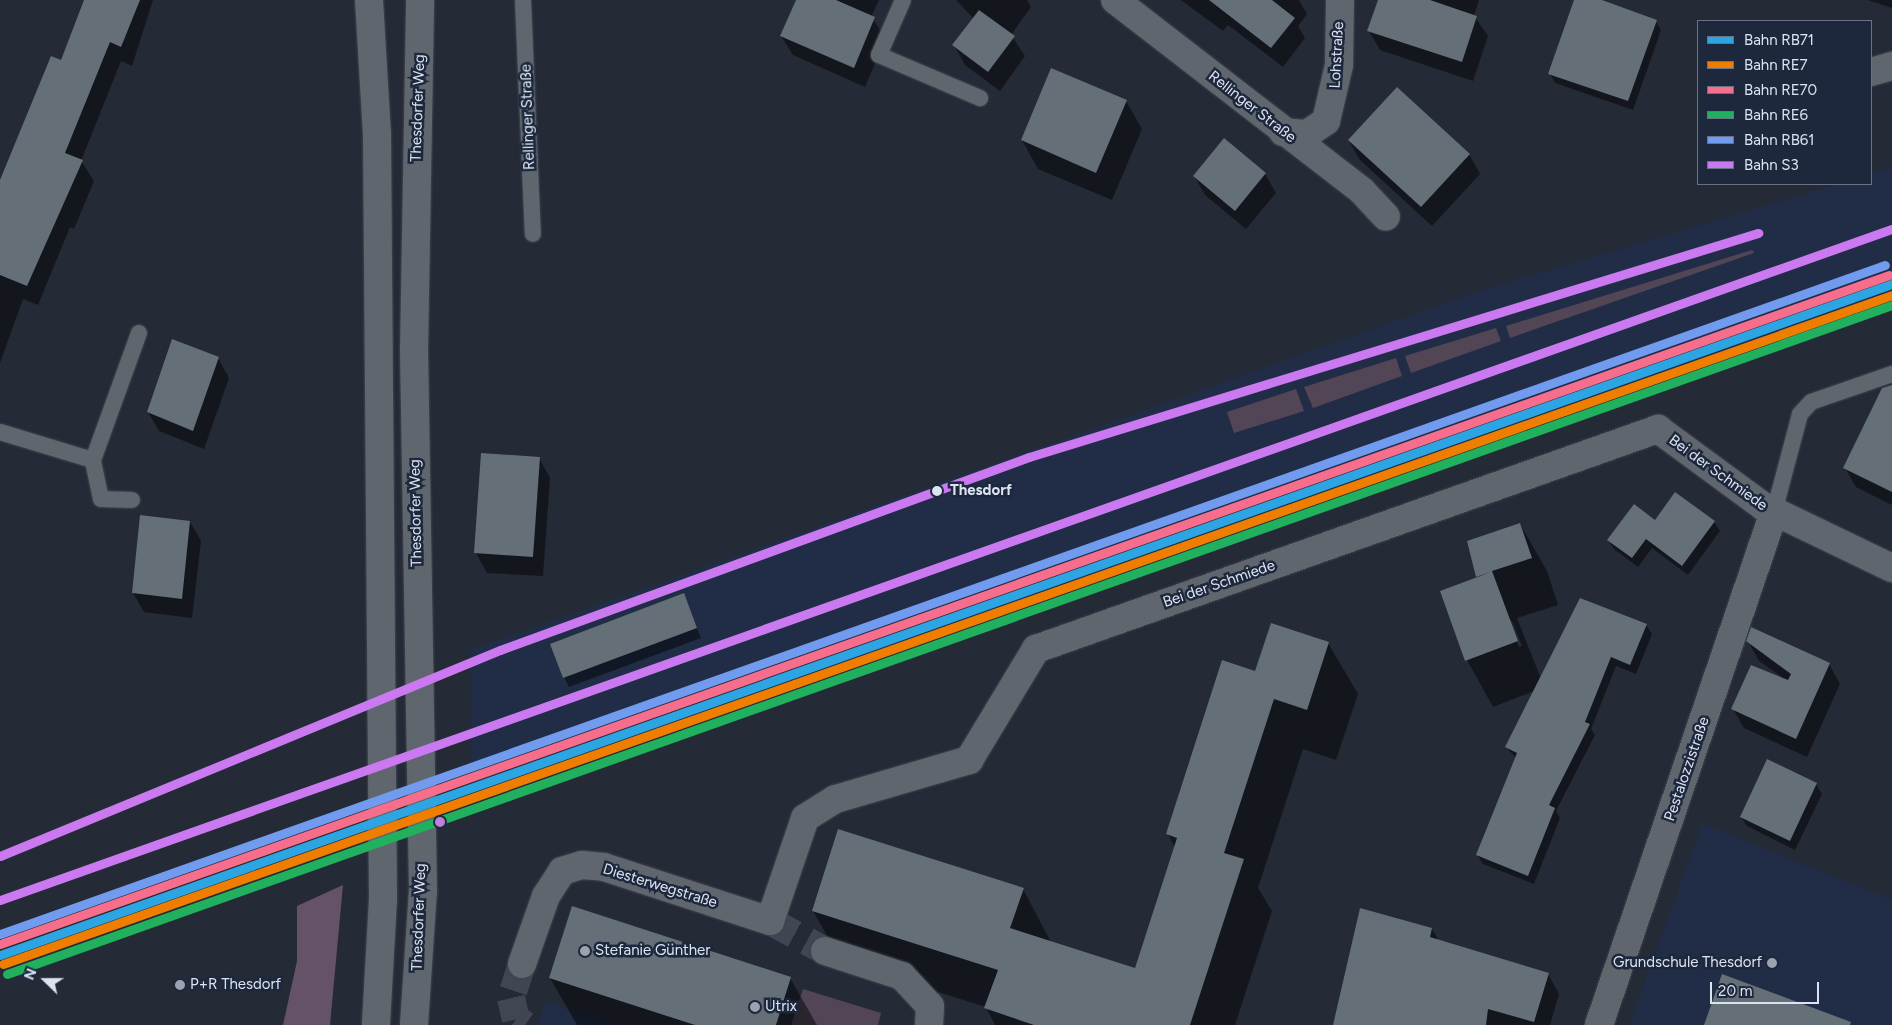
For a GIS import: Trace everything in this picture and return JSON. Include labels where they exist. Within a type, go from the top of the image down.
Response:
[{"type":"street","points":[[369,0],[377,134],[378,578],[383,899],[376,1025]]},
{"type":"street","name":"Thesdorfer Weg","points":[[414,1025],[423,891],[414,352],[420,0]]},
{"type":"street","name":"Rellinger Straße","points":[[1115,0],[1283,132],[1362,191],[1386,217]]},
{"type":"street","name":"Lohstraße","points":[[1283,132],[1308,134],[1326,121],[1339,64],[1340,0]]},
{"type":"street","points":[[1872,72],[1892,66]]},
{"type":"street","name":"Bei der Schmiede","points":[[770,921],[805,818],[836,799],[969,760],[1036,648],[1658,429],[1774,512]]},
{"type":"street","points":[[1774,512],[1892,568]]},
{"type":"street","name":"Pestalozzistraße","points":[[1599,1025],[1774,512]]},
{"type":"street","name":"Diesterwegstraße","points":[[522,964],[553,882],[562,870],[582,865],[604,867],[770,921]]},
{"type":"street","points":[[825,951],[902,976],[930,1006],[929,1025]]},
{"type":"lane","name":"Rellinger Straße","points":[[523,0],[533,234]]},
{"type":"lane","points":[[903,0],[878,55],[980,98]]},
{"type":"lane","points":[[132,500],[101,499],[93,460],[139,333]]},
{"type":"lane","points":[[1774,512],[1800,414],[1811,402],[1892,374]]},
{"type":"lane","points":[[0,432],[93,460]]},
{"type":"shaded area","points":[[1892,167],[1892,297],[472,798],[470,650],[1485,289],[1836,185],[1872,185],[1872,174]]},
{"type":"shaded area","points":[[1752,250],[1754,253],[1510,338],[1506,326]]},
{"type":"shaded area","points":[[1496,328],[1501,341],[1411,373],[1405,356]]},
{"type":"shaded area","points":[[1396,358],[1402,376],[1313,408],[1304,387]]},
{"type":"shaded area","points":[[1296,389],[1304,411],[1234,433],[1227,412]]},
{"type":"shaded area","name":"Grundschule Thesdorf","points":[[1702,824],[1892,900],[1892,1025],[1629,1025]]},
{"type":"shaded area","points":[[343,885],[330,1025],[283,1025],[297,961],[297,906]]},
{"type":"shaded area","points":[[803,989],[881,1013],[878,1025],[791,1025]]},
{"type":"shaded area","points":[[545,1002],[618,1025],[538,1025]]},
{"type":"building","points":[[84,0],[140,0],[121,47],[110,42],[65,153],[83,160],[27,286],[0,275],[0,180],[51,56],[61,60]]},
{"type":"building","points":[[796,0],[836,0],[875,17],[854,68],[780,36]]},
{"type":"building","points":[[1209,0],[1272,0],[1295,18],[1271,48]]},
{"type":"building","points":[[1378,0],[1430,0],[1477,16],[1462,62],[1367,31]]},
{"type":"building","points":[[1574,0],[1602,0],[1657,20],[1628,101],[1548,74]]},
{"type":"building","points":[[979,10],[1015,36],[988,72],[952,45]]},
{"type":"building","points":[[1051,68],[1127,100],[1096,173],[1021,140]]},
{"type":"building","points":[[1397,87],[1470,154],[1421,207],[1348,140]]},
{"type":"building","points":[[1224,138],[1266,173],[1235,211],[1193,176]]},
{"type":"building","points":[[172,339],[219,357],[193,431],[147,412]]},
{"type":"building","points":[[1892,385],[1892,492],[1843,468],[1882,388]]},
{"type":"building","points":[[481,453],[540,457],[533,557],[474,553]]},
{"type":"building","points":[[1675,492],[1715,521],[1682,566],[1646,539],[1632,558],[1607,540],[1634,504],[1655,520]]},
{"type":"building","points":[[140,515],[190,521],[182,599],[132,593]]},
{"type":"building","points":[[1520,523],[1532,558],[1492,571],[1518,641],[1465,661],[1440,591],[1491,572],[1476,577],[1467,541]]},
{"type":"building","points":[[684,593],[697,628],[563,678],[550,644]]},
{"type":"building","points":[[1580,598],[1647,624],[1630,665],[1611,657],[1585,722],[1590,724],[1549,805],[1555,808],[1528,876],[1476,855],[1517,753],[1505,747]]},
{"type":"building","points":[[1271,623],[1329,642],[1307,710],[1274,699],[1224,853],[1244,859],[1190,1025],[1034,1025],[984,1008],[998,970],[812,911],[838,829],[1024,888],[1010,928],[1135,968],[1177,838],[1166,834],[1222,660],[1255,671]]},
{"type":"building","points":[[1751,627],[1830,663],[1796,739],[1731,709],[1751,665],[1788,680],[1791,674],[1746,641]]},
{"type":"building","points":[[1767,759],[1817,783],[1790,841],[1740,817]]},
{"type":"building","points":[[572,906],[791,977],[776,1025],[695,1025],[549,978]]},
{"type":"building","points":[[1360,908],[1432,928],[1430,937],[1549,973],[1534,1022],[1488,1009],[1486,1025],[1333,1025]]},
{"type":"building","points":[[1722,974],[1851,1022],[1850,1025],[1704,1025]]},
{"type":"tunnel","points":[[770,921],[825,951]]},
{"type":"tunnel","points":[[522,964],[511,998],[516,1019],[525,1025]]},
{"type":"rail line","name":"S3","points":[[0,900],[1892,229]]},
{"type":"rail line","name":"S3","points":[[0,856],[500,650],[1029,457],[1758,233]]},
{"type":"rail line","name":"RB61","points":[[0,934],[1885,265]]},
{"type":"rail line","name":"RE70","points":[[0,944],[1889,275]]},
{"type":"rail line","name":"RB71","points":[[0,955],[1892,284]]},
{"type":"rail line","name":"RE7","points":[[3,964],[1892,295]]},
{"type":"rail line","name":"RE6","points":[[7,974],[1892,305]]},
{"type":"place","name":"Thesdorf","points":[[937,491]]},
{"type":"place","name":"Stefanie Günther","points":[[585,951]]},
{"type":"place","name":"Grundschule Thesdorf","points":[[1772,963]]},
{"type":"place","name":"P+R Thesdorf","points":[[180,985]]},
{"type":"place","name":"Utrix","points":[[755,1007]]}]
